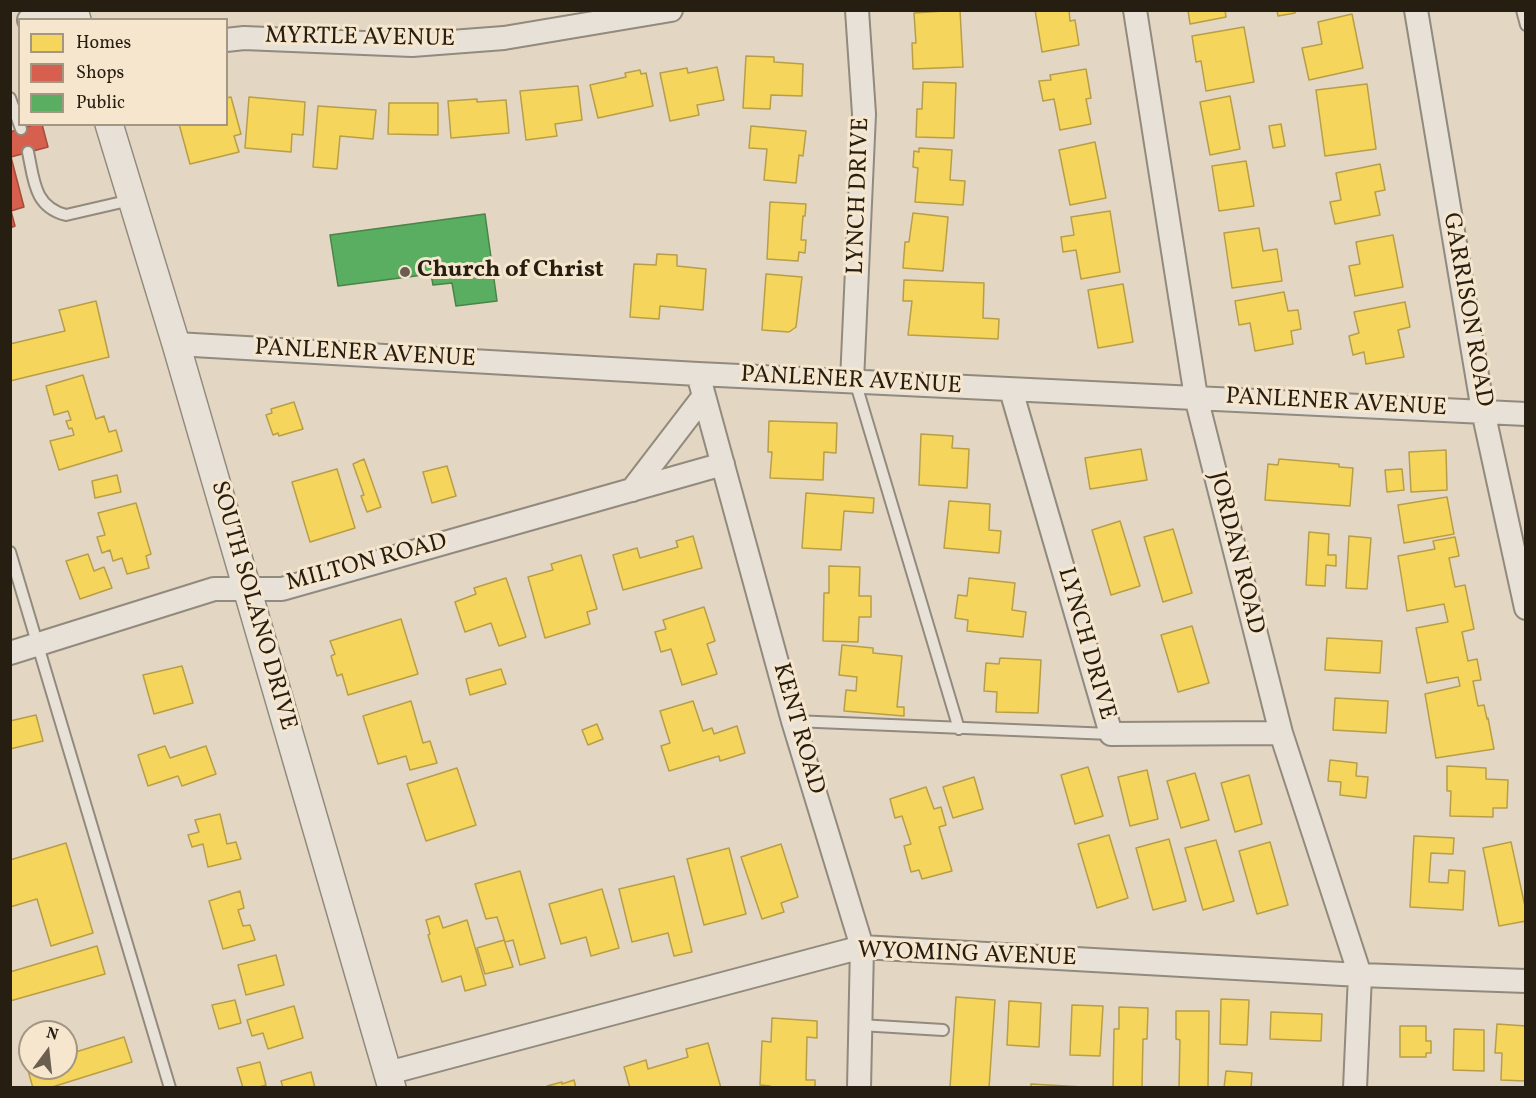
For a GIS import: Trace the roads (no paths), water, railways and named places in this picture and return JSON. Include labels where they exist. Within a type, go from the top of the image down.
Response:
[{"type":"street","points":[[35,18],[58,10]]},
{"type":"street","name":"MYRTLE AVENUE","points":[[228,40],[244,38],[412,45],[504,38],[671,10]]},
{"type":"street","name":"LYNCH DRIVE","points":[[854,381],[864,114],[857,10]]},
{"type":"street","name":"JORDAN ROAD","points":[[1135,10],[1196,397],[1281,734],[1359,975],[1355,1088]]},
{"type":"street","name":"GARRISON ROAD","points":[[1416,10],[1483,411],[1525,605]]},
{"type":"street","name":"SOUTH SOLANO DRIVE","points":[[110,126],[176,344],[390,1080]]},
{"type":"street","name":"PANLENER AVENUE","points":[[176,344],[701,385],[854,381],[1526,414]]},
{"type":"street","points":[[632,490],[701,385]]},
{"type":"street","name":"KENT ROAD","points":[[701,385],[793,721],[862,947],[859,1088]]},
{"type":"street","name":"LYNCH DRIVE","points":[[1011,390],[1111,734],[1281,734]]},
{"type":"street","name":"MILTON ROAD","points":[[10,653],[214,590],[282,589],[723,464]]},
{"type":"street","name":"WYOMING AVENUE","points":[[390,1080],[862,947],[1359,975],[1526,981]]},
{"type":"lane","points":[[1522,10],[1526,25]]},
{"type":"lane","points":[[10,98],[18,121]]},
{"type":"lane","points":[[28,152],[39,196],[44,204],[56,213],[66,215],[131,200]]},
{"type":"lane","points":[[854,381],[959,729]]},
{"type":"lane","points":[[10,552],[170,1088]]},
{"type":"lane","points":[[793,721],[1111,734]]},
{"type":"lane","points":[[860,1025],[944,1030]]},
{"type":"place","name":"Church of Christ","points":[[405,272]]}]
